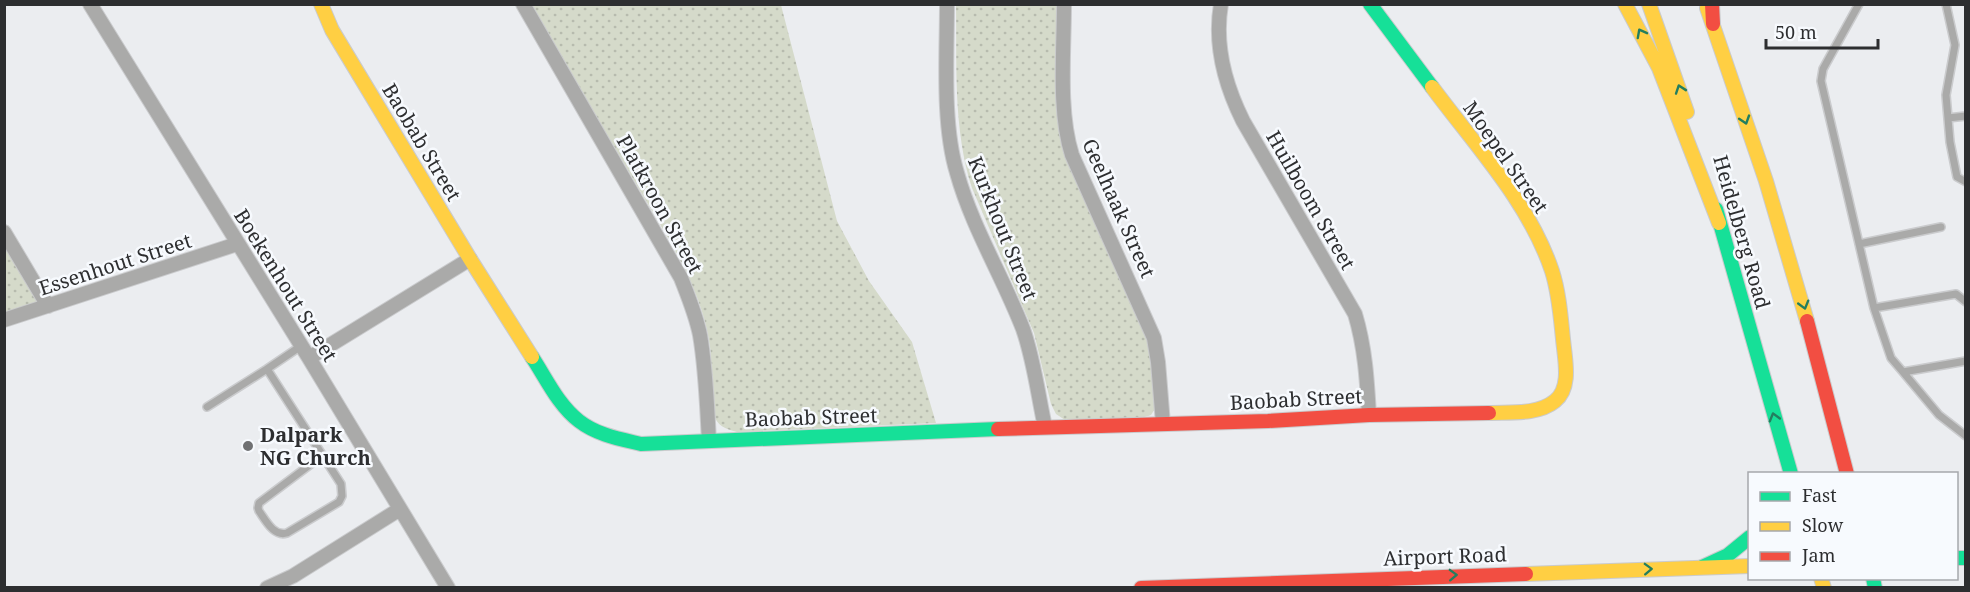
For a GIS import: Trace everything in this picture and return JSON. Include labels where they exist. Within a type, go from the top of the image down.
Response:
[{"type":"main road","name":"Baobab Street","points":[[321,4],[332,30],[470,260],[562,404],[579,421],[619,439],[641,444],[1539,410]]},
{"type":"main road","name":"Moepel Street","points":[[1370,4],[1516,199],[1537,234],[1559,297],[1566,368],[1566,385],[1561,396],[1552,404],[1539,410]]},
{"type":"main road","points":[[1625,4],[1659,68],[1719,223]]},
{"type":"main road","name":"Heidelberg Road","points":[[1649,4],[1683,98],[1790,472]]},
{"type":"main road","name":"Heidelberg Road","points":[[1706,4],[1784,236],[1815,346],[1846,472]]},
{"type":"main road","points":[[1712,4],[1713,24]]},
{"type":"main road","points":[[1780,472],[1784,450]]},
{"type":"main road","points":[[1702,567],[1728,555],[1748,538]]},
{"type":"main road","name":"Airport Road","points":[[1141,588],[1748,566]]},
{"type":"street","name":"Boekenhout Street","points":[[90,4],[448,588]]},
{"type":"street","name":"Platkroon Street","points":[[523,4],[681,278],[692,304],[699,333],[704,367],[709,441]]},
{"type":"street","name":"Kurkhout Street","points":[[947,4],[948,115],[956,172],[1023,330],[1031,357],[1045,427]]},
{"type":"street","name":"Geelhaak Street","points":[[1064,4],[1064,117],[1067,139],[1154,338],[1163,424]]},
{"type":"street","name":"Huilboom Street","points":[[1221,4],[1219,41],[1232,98],[1243,121],[1355,314],[1362,335],[1369,415]]},
{"type":"street","points":[[4,232],[48,306]]},
{"type":"street","name":"Essenhout Street","points":[[4,320],[237,244]]},
{"type":"street","points":[[305,352],[470,260]]},
{"type":"street","points":[[267,588],[293,576],[400,509]]},
{"type":"lane","points":[[1859,4],[1823,69],[1821,81],[1874,308],[1892,358],[1939,415],[1965,436]]},
{"type":"lane","points":[[1946,4],[1955,45],[1946,95],[1950,142],[1957,177],[1965,182]]},
{"type":"lane","points":[[1948,118],[1965,116]]},
{"type":"lane","points":[[1859,244],[1941,227]]},
{"type":"lane","points":[[1874,308],[1956,294],[1965,302]]},
{"type":"lane","points":[[207,407],[267,369],[305,352]]},
{"type":"lane","points":[[1903,372],[1965,360]]},
{"type":"lane","points":[[267,369],[323,456],[341,484],[342,496],[339,502],[287,533],[277,532],[259,512],[259,503],[323,456]]},
{"type":"green space","points":[[530,5],[781,5],[837,221],[869,281],[912,342],[936,423],[737,432],[719,424],[712,406],[708,333],[690,280],[671,243]]},
{"type":"green space","points":[[956,5],[1059,5],[1059,118],[1145,325],[1152,359],[1156,407],[1151,415],[1141,418],[1065,420],[1056,414],[1051,404],[1034,333],[972,188],[966,166],[957,97]]},
{"type":"green space","points":[[4,220],[43,300],[5,312],[4,312]]},
{"type":"traffic: fast","points":[[1370,4],[1432,87]]},
{"type":"traffic: fast","points":[[1716,209],[1790,472]]},
{"type":"traffic: fast","points":[[532,357],[559,399],[579,421],[601,433],[641,444],[998,429]]},
{"type":"traffic: fast","points":[[1702,567],[1728,555],[1748,539]]},
{"type":"traffic: fast","points":[[1958,558],[1966,558]]},
{"type":"traffic: fast","points":[[1873,580],[1875,588]]},
{"type":"traffic: slow","points":[[321,4],[332,30],[532,357]]},
{"type":"traffic: slow","points":[[1625,4],[1659,68],[1719,223]]},
{"type":"traffic: slow","points":[[1649,4],[1687,112]]},
{"type":"traffic: slow","points":[[1707,8],[1766,181],[1807,321]]},
{"type":"traffic: slow","points":[[1432,87],[1500,175],[1530,221],[1552,271],[1557,290],[1566,369],[1565,383],[1560,396],[1548,405],[1532,411],[1489,413]]},
{"type":"traffic: slow","points":[[1526,574],[1748,566]]},
{"type":"traffic: slow","points":[[1822,580],[1824,588]]},
{"type":"traffic: jam","points":[[1712,4],[1713,24]]},
{"type":"traffic: jam","points":[[1807,321],[1846,472]]},
{"type":"traffic: jam","points":[[998,429],[1268,421],[1369,415],[1489,413]]},
{"type":"traffic: jam","points":[[1141,588],[1526,574]]},
{"type":"place","name":"Dalpark NG Church","points":[[248,446]]}]
